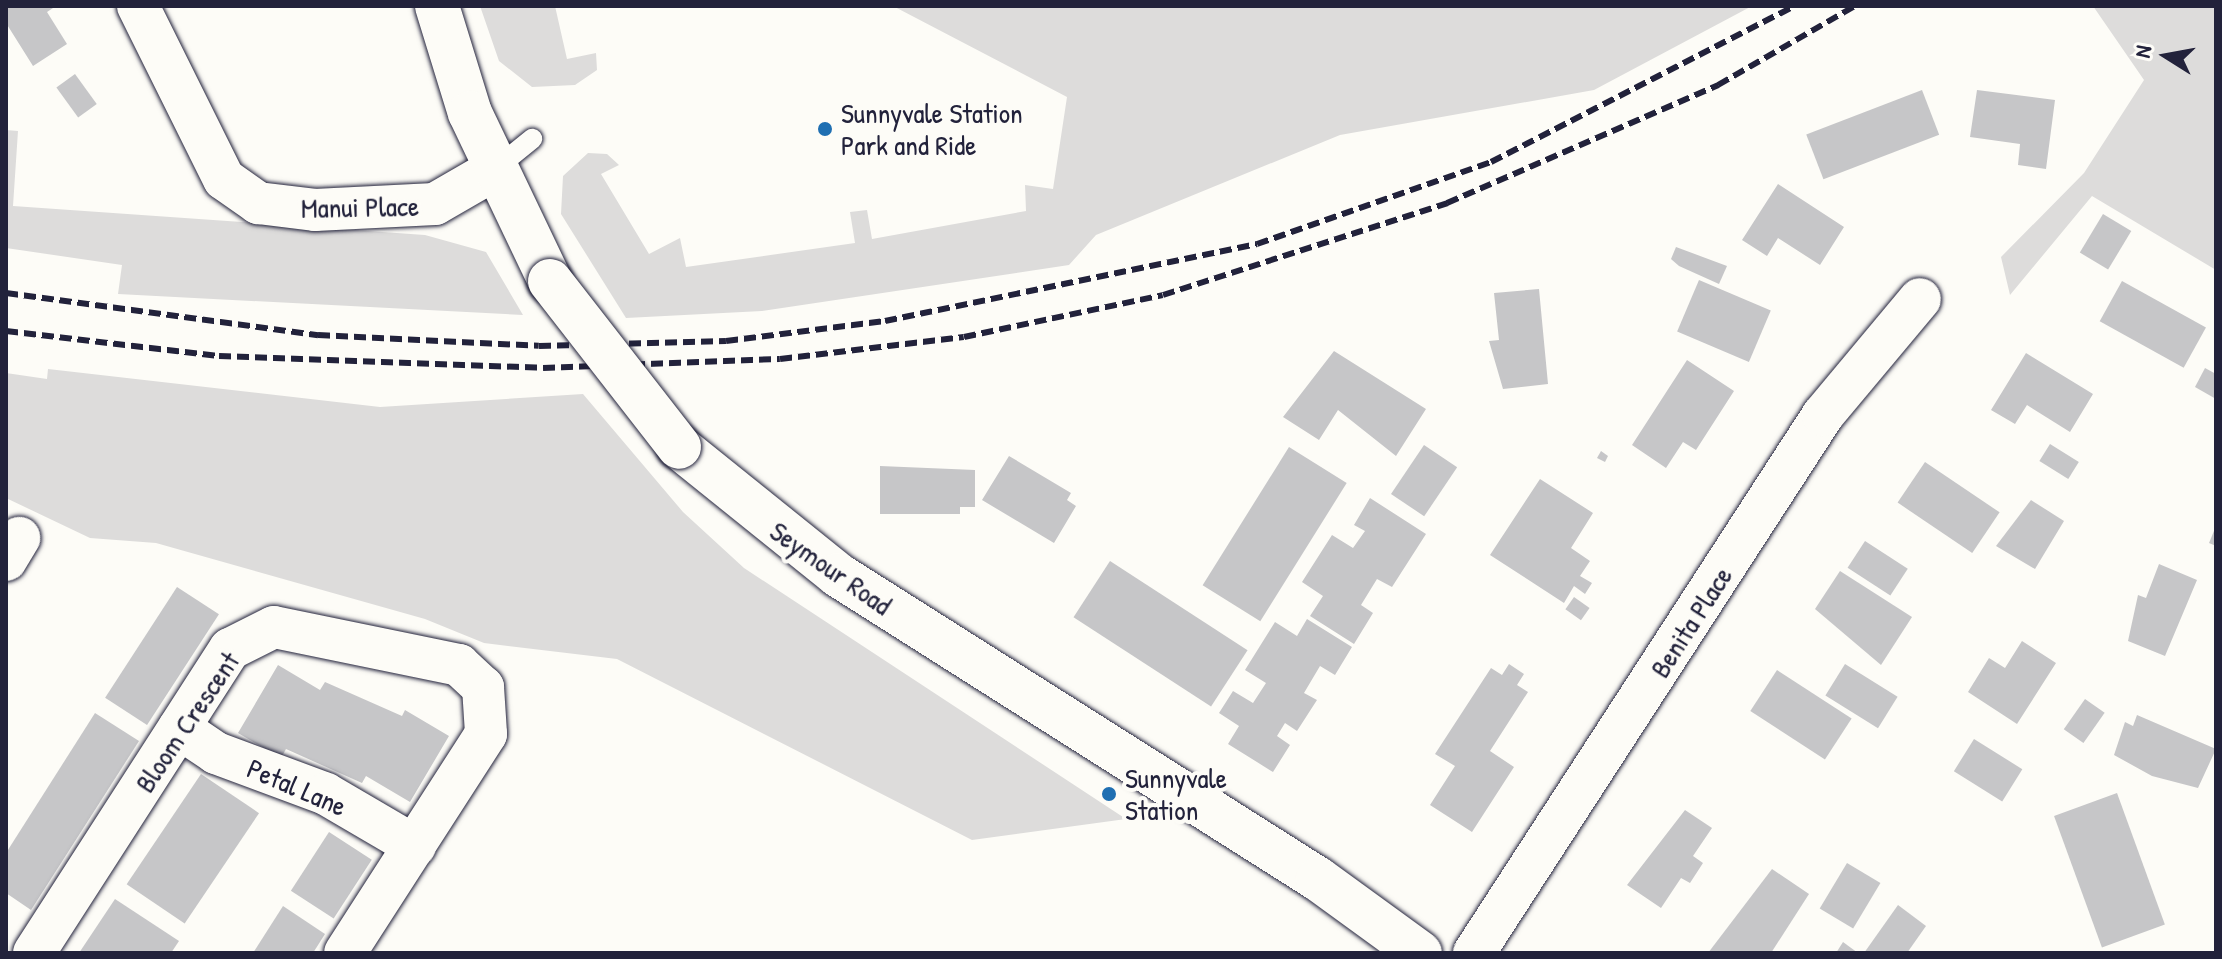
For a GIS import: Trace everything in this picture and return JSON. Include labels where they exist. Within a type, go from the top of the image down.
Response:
[{"type":"main road","name":"Seymour Road","points":[[437,6],[494,170],[550,281],[679,447],[838,575],[1318,879],[1420,953]]},
{"type":"street","name":"Manui Place","points":[[138,6],[224,179],[271,206],[384,211],[447,200],[494,170]]},
{"type":"street","name":"Benita Place","points":[[1474,953],[1823,415],[1920,299]]},
{"type":"street","name":"Bloom Crescent","points":[[34,953],[230,649],[274,627],[459,665],[483,687],[486,734],[345,953]]},
{"type":"street","name":"Petal Lane","points":[[179,728],[216,753],[326,794],[415,846]]},
{"type":"lane","points":[[494,170],[532,139]]},
{"type":"shaded area","points":[[480,6],[555,6],[567,59],[596,53],[597,70],[575,85],[532,87],[499,61]]},
{"type":"shaded area","points":[[893,6],[1752,6],[1594,90],[1340,135],[1096,235],[1069,265],[762,311],[626,318],[561,214],[563,176],[588,153],[607,154],[619,165],[601,174],[649,254],[680,238],[686,267],[855,243],[850,212],[867,210],[872,239],[1026,211],[1025,185],[1053,189],[1067,97]]},
{"type":"shaded area","points":[[2093,6],[2216,6],[2216,270],[2092,196],[2010,295],[2001,257],[2084,173],[2144,80]]},
{"type":"shaded area","points":[[6,130],[18,131],[13,206],[425,235],[486,252],[523,315],[118,294],[122,265],[6,248]]},
{"type":"shaded area","points":[[48,369],[380,407],[583,394],[683,512],[744,568],[1126,819],[972,840],[617,659],[484,643],[425,619],[156,543],[90,538],[6,498],[6,373],[47,379]]},
{"type":"building","points":[[6,6],[56,6],[47,12],[67,44],[33,66],[6,23]]},
{"type":"building","points":[[75,74],[97,104],[78,117],[56,88]]},
{"type":"building","points":[[1922,90],[1939,135],[1823,179],[1806,134]]},
{"type":"building","points":[[1977,90],[2055,100],[2046,169],[2018,165],[2020,144],[1970,137]]},
{"type":"building","points":[[1778,184],[1844,227],[1820,265],[1778,238],[1767,256],[1742,240]]},
{"type":"building","points":[[2103,214],[2131,231],[2108,270],[2080,253]]},
{"type":"building","points":[[1676,247],[1727,266],[1719,284],[1679,266],[1671,259]]},
{"type":"building","points":[[1699,280],[1771,310],[1749,362],[1677,332]]},
{"type":"building","points":[[2122,281],[2206,328],[2184,368],[2100,321]]},
{"type":"building","points":[[1539,289],[1548,384],[1503,389],[1489,341],[1499,340],[1494,293]]},
{"type":"building","points":[[1334,351],[1426,409],[1396,456],[1338,410],[1319,440],[1283,417]]},
{"type":"building","points":[[2026,353],[2093,394],[2070,432],[2027,405],[2015,424],[1991,410]]},
{"type":"building","points":[[1687,360],[1734,391],[1696,450],[1683,442],[1666,468],[1632,445]]},
{"type":"building","points":[[2205,368],[2216,374],[2216,399],[2195,387]]},
{"type":"building","points":[[2050,444],[2079,462],[2068,479],[2039,461]]},
{"type":"building","points":[[1424,445],[1457,467],[1424,516],[1391,494]]},
{"type":"building","points":[[1289,447],[1347,483],[1260,621],[1203,585]]},
{"type":"building","points":[[1601,451],[1608,456],[1605,462],[1597,458]]},
{"type":"building","points":[[1009,456],[1071,493],[1067,500],[1076,506],[1054,543],[982,500]]},
{"type":"building","points":[[1925,462],[2000,512],[1972,553],[1898,503]]},
{"type":"building","points":[[880,466],[975,470],[975,507],[960,507],[960,514],[880,514]]},
{"type":"building","points":[[1540,479],[1593,513],[1571,548],[1590,561],[1580,576],[1592,583],[1585,594],[1574,586],[1564,603],[1490,555]]},
{"type":"building","points":[[1370,498],[1426,534],[1392,587],[1377,579],[1361,605],[1373,613],[1354,644],[1310,616],[1323,596],[1302,582],[1332,535],[1353,548],[1365,531],[1354,525]]},
{"type":"building","points":[[2031,500],[2064,521],[2035,569],[1996,546]]},
{"type":"building","points":[[2216,526],[2216,546],[2209,543]]},
{"type":"building","points":[[1865,541],[1908,569],[1890,596],[1848,568]]},
{"type":"building","points":[[1110,561],[1248,650],[1211,707],[1074,617]]},
{"type":"building","points":[[2159,564],[2197,580],[2165,656],[2128,641],[2138,595],[2146,598]]},
{"type":"building","points":[[1840,571],[1912,617],[1881,665],[1815,609]]},
{"type":"building","points":[[177,587],[219,614],[147,725],[105,698]]},
{"type":"building","points":[[1574,597],[1590,608],[1581,620],[1565,609]]},
{"type":"building","points":[[1307,619],[1352,647],[1335,675],[1320,666],[1304,693],[1317,700],[1297,731],[1285,723],[1277,736],[1290,745],[1273,772],[1228,744],[1239,726],[1219,713],[1233,691],[1253,703],[1266,683],[1245,670],[1275,622],[1297,636]]},
{"type":"building","points":[[2022,641],[2056,663],[2017,724],[1968,692],[1989,658],[2005,668]]},
{"type":"building","points":[[1509,664],[1524,674],[1517,685],[1528,692],[1490,751],[1514,767],[1472,832],[1430,805],[1455,766],[1435,754],[1491,668],[1502,675]]},
{"type":"building","points":[[1845,664],[1898,697],[1878,728],[1825,695]]},
{"type":"building","points":[[278,665],[320,690],[325,682],[402,716],[405,710],[449,736],[410,802],[366,776],[362,783],[286,749],[281,758],[238,733]]},
{"type":"building","points":[[1777,670],[1852,718],[1825,760],[1750,711]]},
{"type":"building","points":[[2085,699],[2105,713],[2083,743],[2064,729]]},
{"type":"building","points":[[95,713],[139,741],[31,910],[6,893],[6,853]]},
{"type":"building","points":[[2137,715],[2216,749],[2198,788],[2152,776],[2114,755],[2125,722],[2133,726]]},
{"type":"building","points":[[1974,739],[2022,769],[2002,801],[1954,771]]},
{"type":"building","points":[[201,774],[259,813],[185,923],[127,884]]},
{"type":"building","points":[[2117,793],[2165,925],[2102,947],[2054,816]]},
{"type":"building","points":[[1685,810],[1712,828],[1693,856],[1703,863],[1690,883],[1681,878],[1661,908],[1627,885]]},
{"type":"building","points":[[329,832],[372,860],[334,918],[291,891]]},
{"type":"building","points":[[1847,863],[1880,883],[1853,929],[1820,908]]},
{"type":"building","points":[[1772,869],[1809,894],[1771,953],[1708,953]]},
{"type":"building","points":[[115,899],[179,941],[171,953],[79,953]]},
{"type":"building","points":[[1898,905],[1926,926],[1907,953],[1864,953]]},
{"type":"building","points":[[283,906],[325,934],[313,953],[253,953]]},
{"type":"building","points":[[1843,942],[1858,953],[1836,953]]},
{"type":"railway","points":[[6,293],[318,335],[539,346],[726,341],[885,321],[1257,244],[1491,162],[1795,6]]},
{"type":"railway","points":[[6,331],[219,356],[543,368],[780,359],[964,337],[1163,295],[1447,203],[1718,85],[1855,6]]},
{"type":"place","name":"Sunnyvale Station Park and Ride","points":[[825,129]]},
{"type":"place","name":"Sunnyvale Station","points":[[1109,794]]}]
